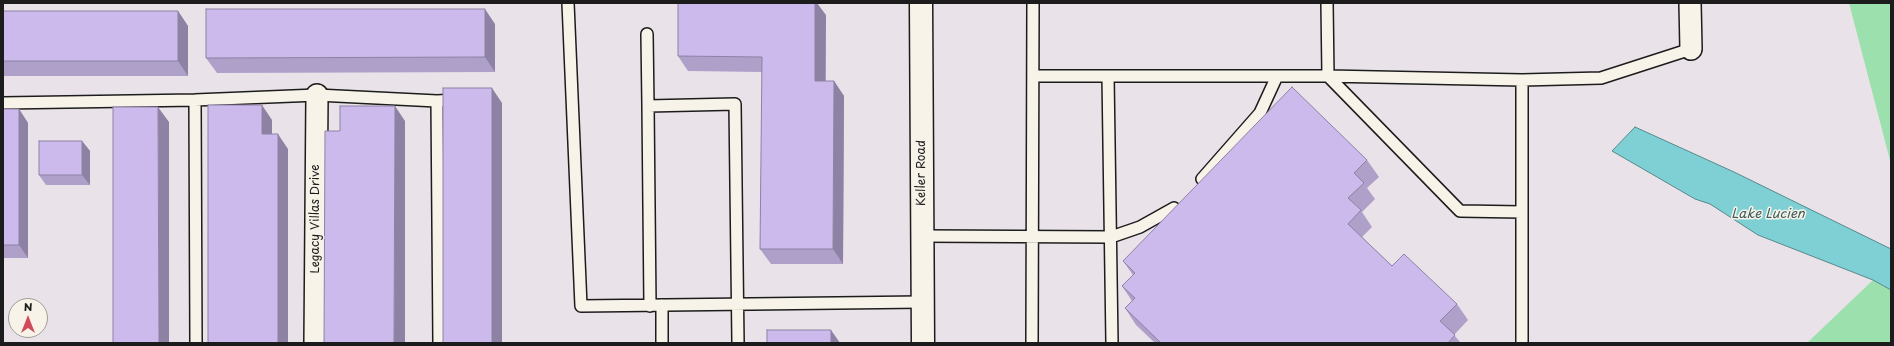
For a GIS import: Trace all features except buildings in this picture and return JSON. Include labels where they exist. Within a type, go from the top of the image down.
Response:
[{"type":"street","name":"Keller Road","points":[[921,3],[923,343]]},
{"type":"street","points":[[1690,3],[1691,49]]},
{"type":"street","name":"Legacy Villas Drive","points":[[315,343],[317,95]]},
{"type":"lane","points":[[568,3],[582,306],[922,302]]},
{"type":"lane","points":[[1032,343],[1033,3]]},
{"type":"lane","points":[[1327,3],[1328,76],[1460,211],[1522,212]]},
{"type":"lane","points":[[647,34],[650,306]]},
{"type":"lane","points":[[1033,76],[1328,76],[1522,80],[1601,78],[1691,49]]},
{"type":"lane","points":[[1108,76],[1112,343]]},
{"type":"lane","points":[[1202,179],[1260,114],[1277,76]]},
{"type":"lane","points":[[1522,80],[1522,343]]},
{"type":"lane","points":[[3,103],[195,100],[317,95],[437,101],[467,100]]},
{"type":"lane","points":[[195,100],[196,343]]},
{"type":"lane","points":[[437,101],[439,343]]},
{"type":"lane","points":[[648,106],[735,104],[738,343]]},
{"type":"lane","points":[[922,236],[1111,237],[1140,227],[1174,208]]},
{"type":"lane","points":[[662,305],[662,343]]},
{"type":"green space","points":[[1849,3],[1891,3],[1891,164]]},
{"type":"green space","points":[[1873,280],[1891,290],[1891,343],[1807,343]]},
{"type":"water","name":"Lake Lucien","points":[[1635,127],[1734,172],[1891,249],[1891,290],[1873,280],[1758,235],[1710,204],[1695,199],[1612,151]]}]
